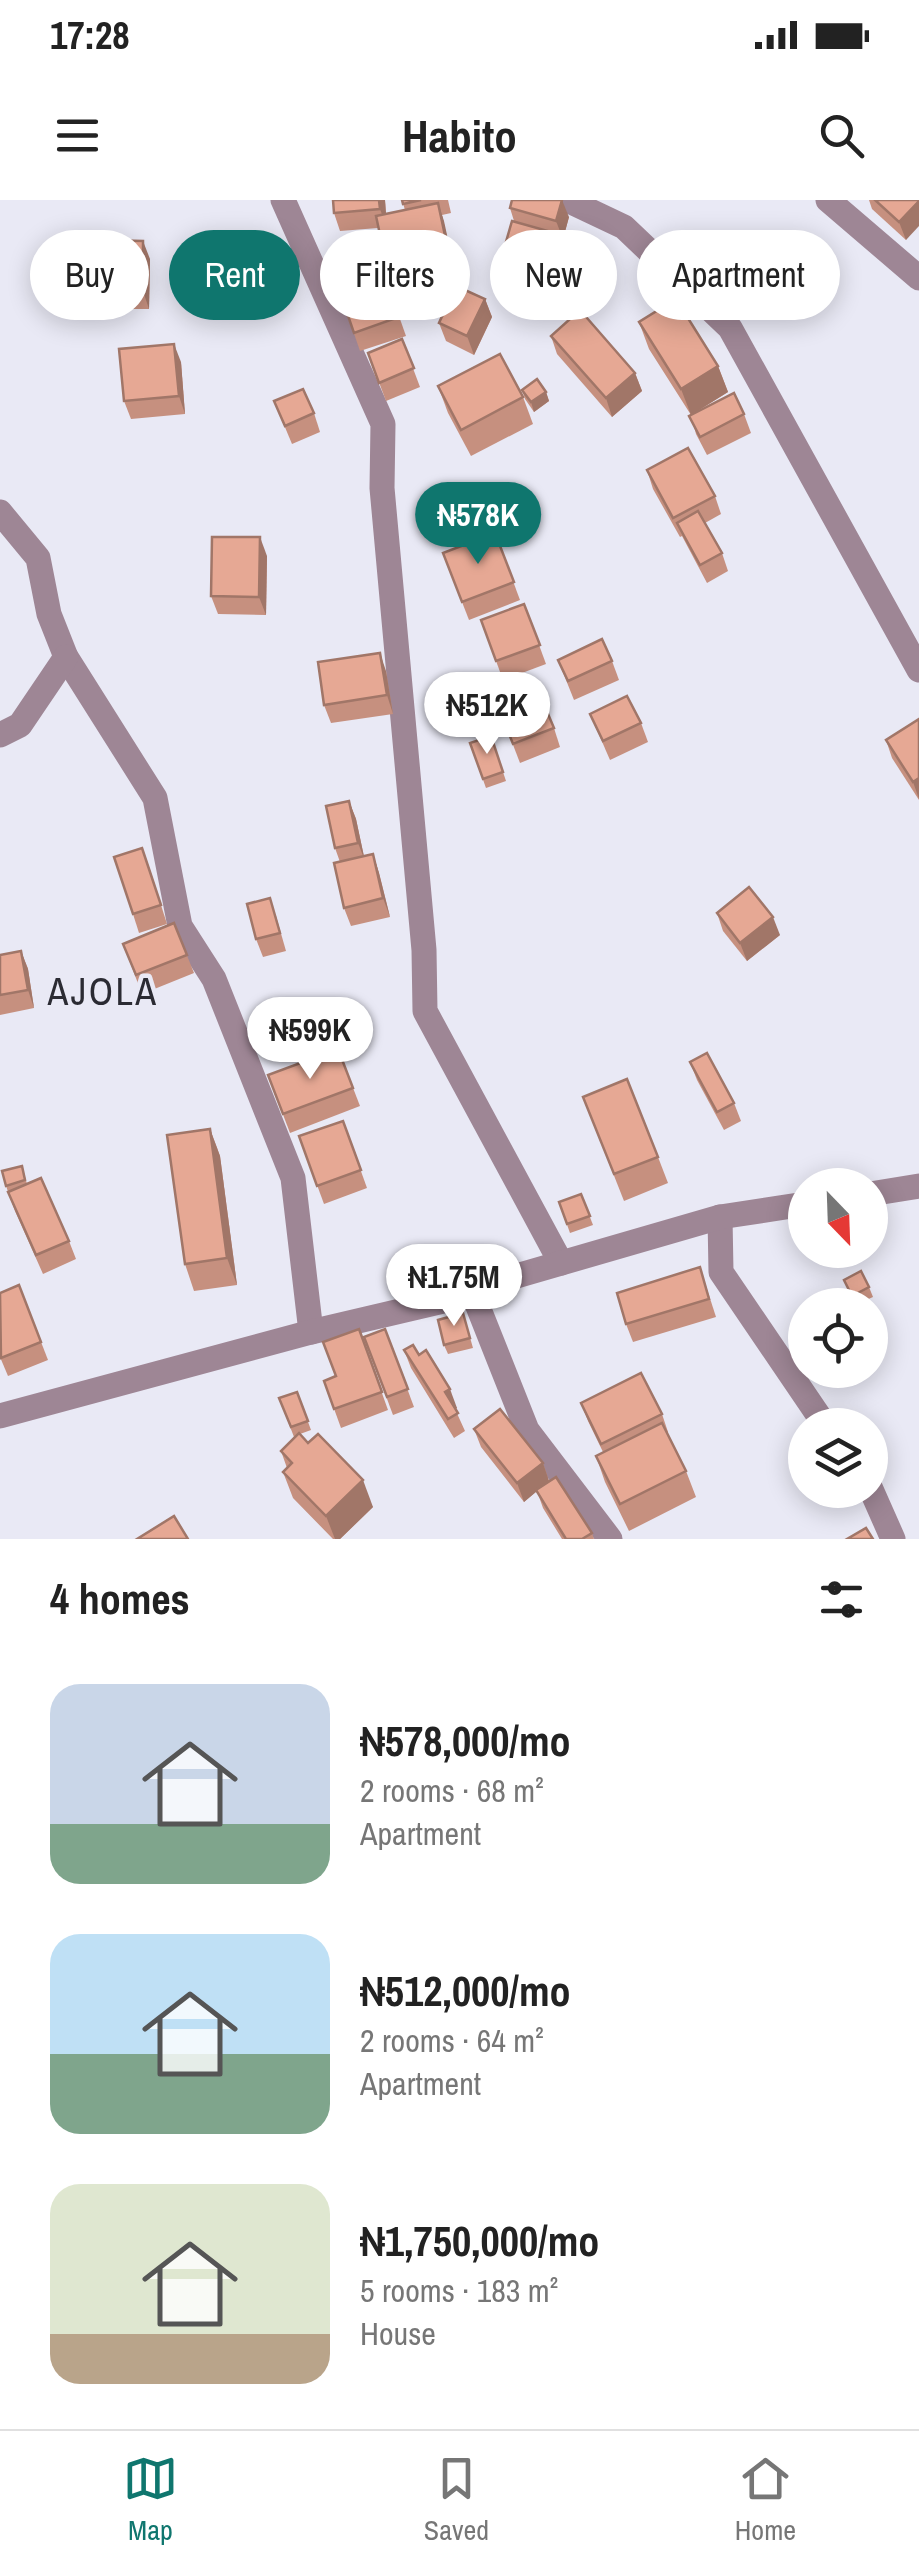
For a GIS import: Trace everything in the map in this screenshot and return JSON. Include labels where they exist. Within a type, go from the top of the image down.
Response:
[{"type":"street","points":[[284,200],[383,424],[382,488],[424,950],[425,1011],[562,1263]]},
{"type":"street","points":[[566,200],[624,227],[730,328],[919,670]]},
{"type":"street","points":[[828,200],[919,278]]},
{"type":"street","points":[[0,512],[38,558],[49,614],[66,657],[155,798],[180,926],[214,979],[293,1178],[311,1332]]},
{"type":"street","points":[[0,735],[20,725],[66,657]]},
{"type":"street","points":[[888,1191],[919,1186]]},
{"type":"street","points":[[0,1416],[311,1332],[473,1294],[562,1263],[720,1218],[788,1207]]},
{"type":"street","points":[[720,1218],[720,1272],[813,1408]]},
{"type":"street","points":[[473,1294],[527,1430],[610,1539]]},
{"type":"street","points":[[879,1508],[893,1539]]},
{"type":"building","points":[[333,200],[379,200],[380,209],[334,213]]},
{"type":"building","points":[[512,200],[562,200],[556,221],[510,208]]},
{"type":"building","points":[[875,200],[919,200],[919,201],[899,222]]},
{"type":"building","points":[[438,203],[444,230],[379,230],[376,216]]},
{"type":"building","points":[[512,221],[544,230],[509,230]]},
{"type":"building","points":[[470,292],[485,299],[467,336],[439,323],[470,320]]},
{"type":"building","points":[[349,320],[391,320],[354,333]]},
{"type":"building","points":[[569,320],[589,320],[635,373],[606,398],[551,336]]},
{"type":"building","points":[[689,320],[718,366],[681,389],[639,322]]},
{"type":"building","points":[[402,339],[414,368],[379,383],[368,353]]},
{"type":"building","points":[[174,344],[179,396],[124,401],[119,349]]},
{"type":"building","points":[[500,354],[523,397],[461,430],[438,386]]},
{"type":"building","points":[[537,379],[546,392],[531,402],[522,390]]},
{"type":"building","points":[[303,389],[314,413],[285,426],[274,401]]},
{"type":"building","points":[[734,393],[744,414],[700,437],[689,416]]},
{"type":"building","points":[[688,448],[715,496],[673,518],[647,470]]},
{"type":"building","points":[[698,511],[722,553],[700,565],[677,523]]},
{"type":"building","points":[[495,533],[514,582],[462,602],[443,553]]},
{"type":"building","points":[[212,537],[260,537],[259,597],[211,596]]},
{"type":"building","points":[[524,604],[540,645],[496,661],[481,620]]},
{"type":"building","points":[[602,639],[612,661],[568,681],[558,660]]},
{"type":"building","points":[[380,653],[387,695],[324,705],[318,662]]},
{"type":"building","points":[[540,695],[554,728],[513,744],[500,711]]},
{"type":"building","points":[[627,696],[641,723],[603,741],[590,714]]},
{"type":"building","points":[[919,719],[919,778],[913,782],[886,740]]},
{"type":"building","points":[[491,736],[503,772],[483,779],[470,743]]},
{"type":"building","points":[[349,801],[358,843],[335,848],[326,806]]},
{"type":"building","points":[[142,848],[161,905],[133,914],[114,857]]},
{"type":"building","points":[[373,854],[383,898],[344,908],[334,863]]},
{"type":"building","points":[[749,887],[773,917],[740,943],[717,913]]},
{"type":"building","points":[[270,898],[280,933],[256,939],[247,904]]},
{"type":"building","points":[[174,923],[187,955],[136,975],[123,944]]},
{"type":"building","points":[[21,951],[28,990],[0,995],[0,955]]},
{"type":"building","points":[[338,1049],[353,1088],[283,1114],[268,1075]]},
{"type":"building","points":[[707,1053],[734,1103],[717,1112],[690,1062]]},
{"type":"building","points":[[627,1079],[658,1157],[614,1174],[583,1097]]},
{"type":"building","points":[[343,1121],[361,1170],[317,1186],[299,1136]]},
{"type":"building","points":[[210,1129],[227,1258],[185,1264],[167,1135]]},
{"type":"building","points":[[22,1166],[25,1180],[6,1186],[2,1171]]},
{"type":"building","points":[[41,1178],[69,1241],[36,1255],[8,1192]]},
{"type":"building","points":[[581,1194],[590,1216],[567,1224],[559,1202]]},
{"type":"building","points":[[700,1267],[709,1299],[626,1324],[617,1293]]},
{"type":"building","points":[[861,1271],[869,1287],[848,1288],[844,1280]]},
{"type":"building","points":[[19,1285],[41,1342],[1,1358],[0,1293]]},
{"type":"building","points":[[463,1313],[470,1338],[444,1345],[438,1320]]},
{"type":"building","points":[[359,1329],[382,1392],[334,1409],[324,1381],[336,1376],[323,1342]]},
{"type":"building","points":[[385,1329],[408,1389],[387,1397],[364,1337]]},
{"type":"building","points":[[413,1345],[419,1355],[426,1350],[450,1389],[445,1392],[458,1413],[448,1419],[404,1350]]},
{"type":"building","points":[[641,1373],[662,1414],[601,1444],[581,1403]]},
{"type":"building","points":[[297,1392],[308,1421],[291,1427],[279,1398]]},
{"type":"building","points":[[500,1409],[543,1463],[517,1483],[474,1429]]},
{"type":"building","points":[[662,1423],[686,1471],[620,1504],[596,1456]]},
{"type":"building","points":[[299,1433],[308,1443],[318,1434],[363,1480],[326,1516],[283,1472],[292,1463],[281,1451]]},
{"type":"building","points":[[556,1477],[592,1533],[582,1539],[566,1539],[536,1490]]},
{"type":"building","points":[[174,1516],[188,1539],[137,1539]]},
{"type":"building","points":[[866,1528],[873,1539],[847,1539]]},
{"type":"district","name":"AJOLA","points":[[103,992]]}]
